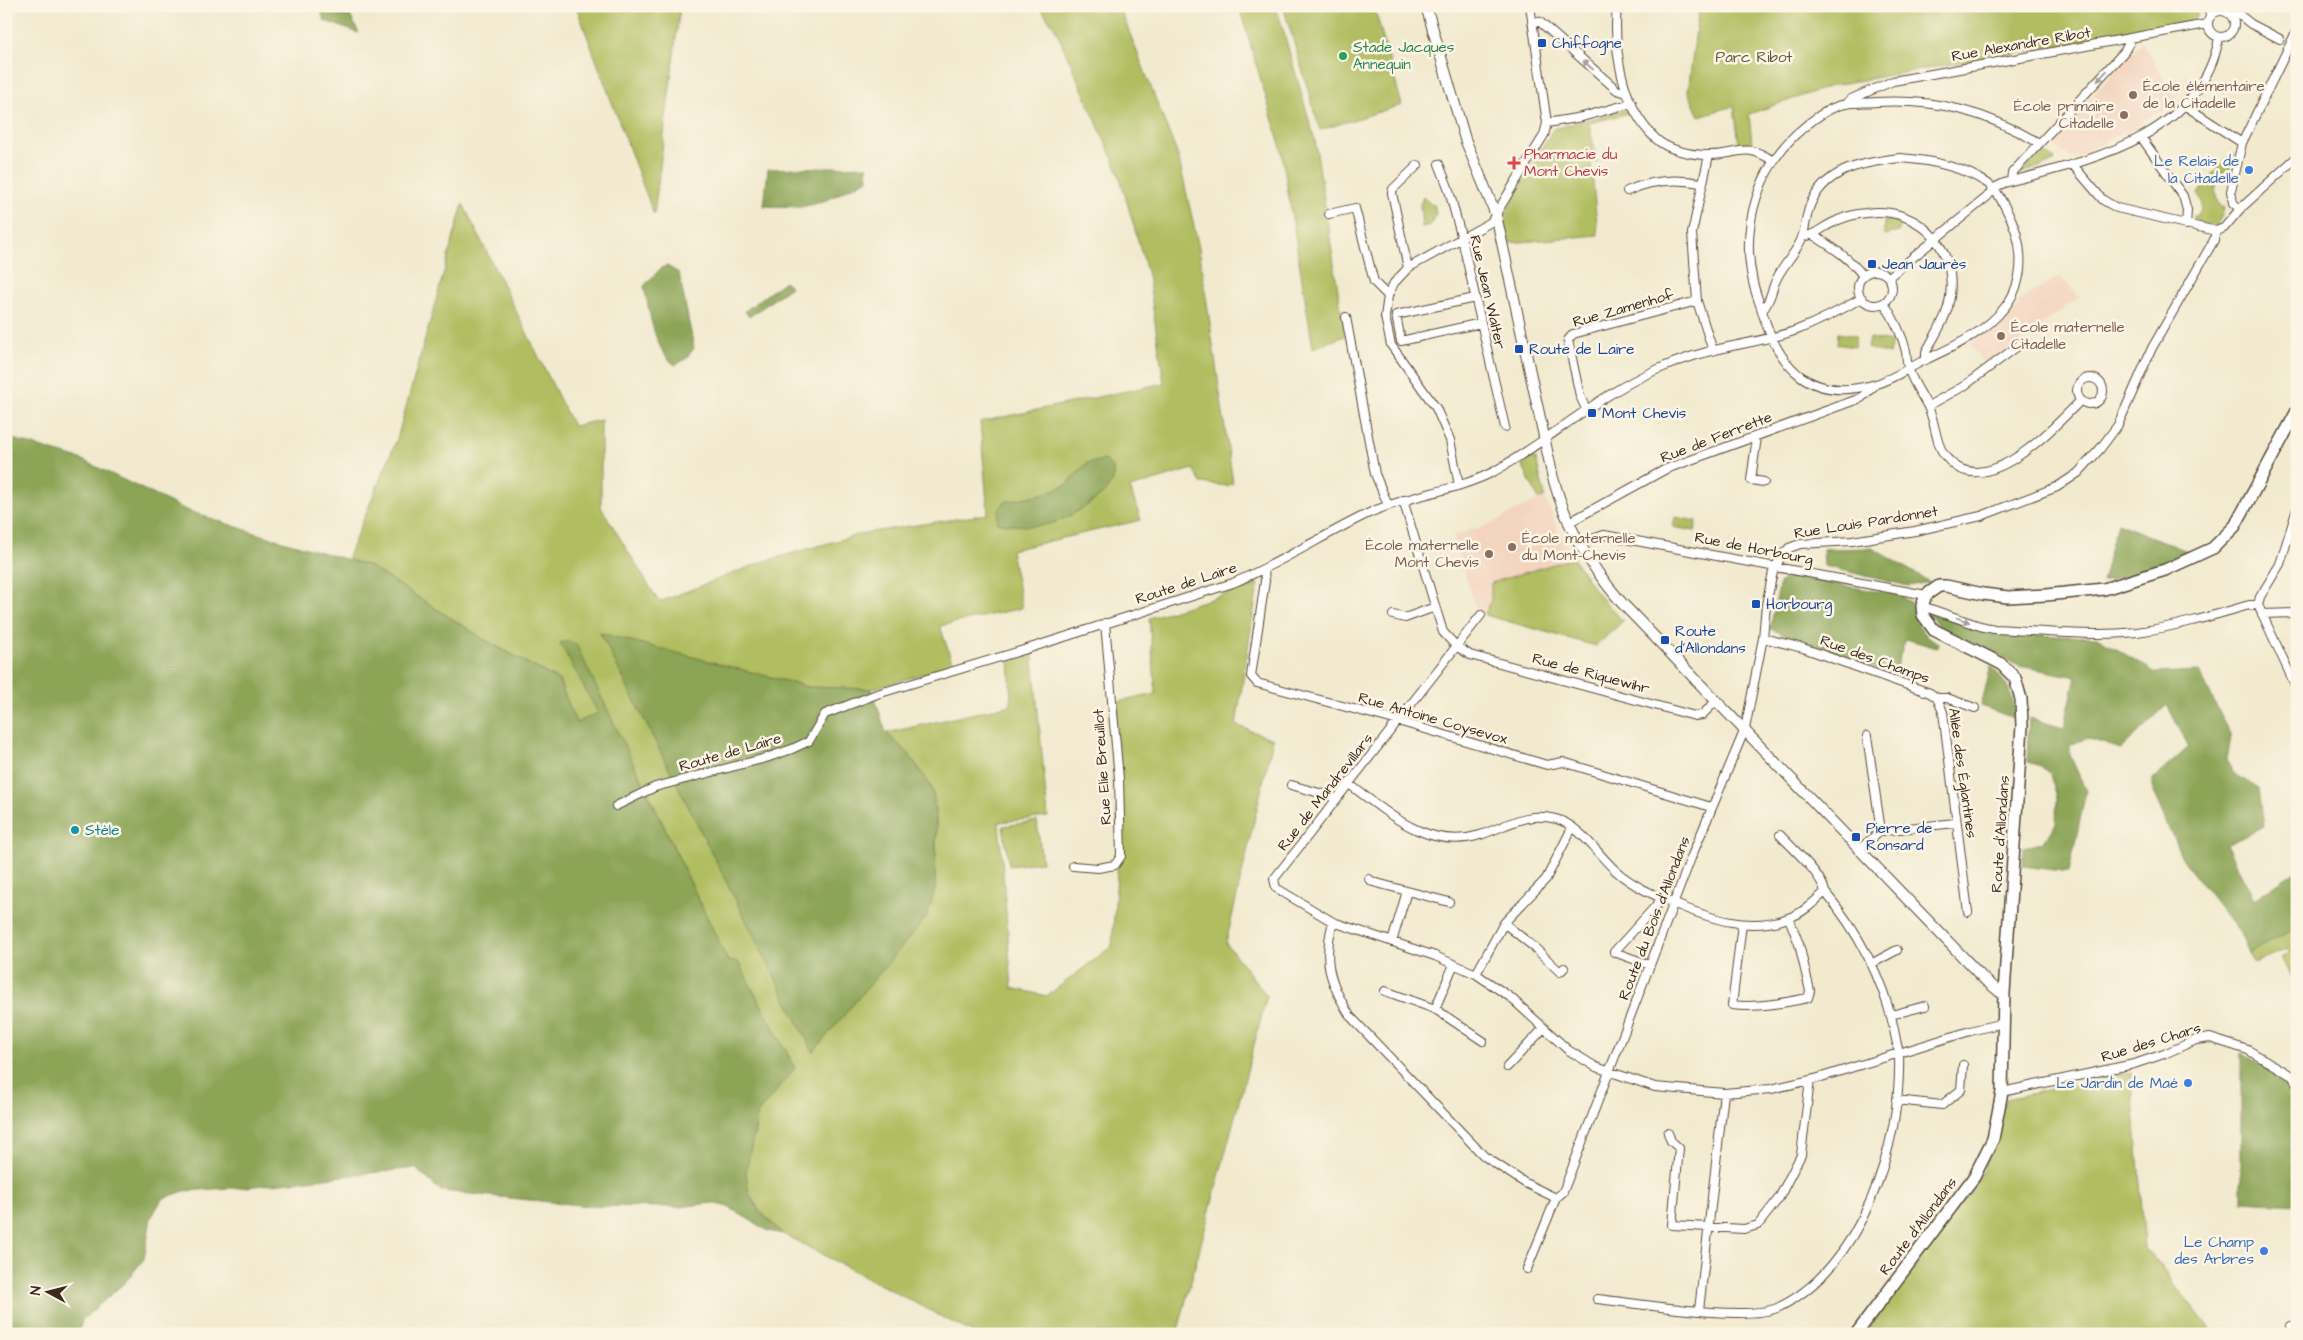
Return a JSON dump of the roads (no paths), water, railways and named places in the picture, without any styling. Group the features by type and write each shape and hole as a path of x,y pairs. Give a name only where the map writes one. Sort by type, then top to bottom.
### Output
{"main road":[{"path":"1924,600 1939,586 2008,597 2104,589 2165,570 2213,548 2235,526 2297,411"},
{"name":"Route d'Allondans","path":"1856,1334 1974,1177 1993,1139 2002,1092 2004,993 2022,726 2021,699 2015,678 2000,663 1934,630 1923,615 1924,600"}],"street":[{"path":"1426,6 1467,147 1496,215 1553,478 1568,523 1578,544 1596,572 1621,602 1985,980 2004,993"},
{"path":"1460,485 1450,440 1436,408 1391,346 1385,322 1388,296 1394,283 1408,268 1491,222 1544,135 1547,123 1530,6"},
{"path":"1616,6 1617,38 1627,93 1645,127 1656,139 1675,150 1709,156 1754,150 1773,161"},
{"path":"2205,6 2212,14"},
{"path":"2243,6 2235,16 2234,26 2230,33 2219,38 2212,35 2207,24 2212,14 2220,8 2227,12 2235,16 2251,24 2280,39"},
{"path":"1532,21 1540,22 1617,90 1627,93"},
{"name":"Rue Alexandre Ribot","path":"1877,384 1837,389 1806,380 1792,370 1770,338 1753,282 1749,228 1755,198 1773,161 1792,137 1812,120 1892,80 2207,24"},
{"path":"2240,209 2234,203 2231,191 2242,143 2297,30"},
{"path":"2011,181 2012,173 2124,52 2132,38"},
{"path":"1888,277 1987,197 1994,188 2011,181 2072,165 2118,149 2158,127 2184,105 2211,69 2219,38"},
{"path":"1845,104 1910,102 1967,110 2010,126 2039,143"},
{"path":"1547,123 1582,117 1632,103"},
{"path":"2184,105 2242,143"},
{"path":"2140,137 2182,196 2188,210 2186,225"},
{"name":"Rue Zamenhof","path":"1709,156 1701,183 1692,233 1697,301 1714,351"},
{"name":"Rue Louis Pardonnet","path":"1776,566 1789,548 1800,544 1852,541 1915,531 1981,516 2057,487 2078,473 2100,449 2118,425 2152,348 2214,240 2216,231 2224,228 2240,209 2297,157"},
{"path":"1762,311 1769,303 1780,273 1798,247 1812,201 1824,185 1843,170 1866,162 1900,158 1926,160 1950,166 1984,181 1994,188 2011,217 2018,236 2021,252 2020,269 2015,290 2006,306 1994,319 1969,338 1877,384"},
{"name":"Rue Jean Walter","path":"1439,164 1448,187 1462,239 1505,427"},
{"path":"1408,268 1392,193 1393,189 1418,165"},
{"path":"2072,165 2103,200 2117,208 2216,231"},
{"path":"1627,191 1640,185 1670,179 1701,183"},
{"path":"1329,214 1356,208 1374,282 1388,296"},
{"path":"1802,236 1813,234 1830,224 1854,215 1868,212 1900,216 1917,223 1936,238 1946,256 1951,288 1948,307 1926,352 1926,360"},
{"path":"1813,234 1855,265 1863,276"},
{"path":"1879,271 1888,277 1891,282 1891,294 1884,303 1869,304 1862,298 1858,289 1863,276 1879,271"},
{"path":"1475,298 1396,315 1397,330 1401,342 1481,323"},
{"name":"Route de Laire","path":"616,806 655,787 766,758 792,749 808,741 825,714 877,694 1233,583 1264,570 1388,505 1460,485 1491,472 1531,450 1586,409 1615,391 1655,371 1714,351 1796,330 1839,311 1862,298"},
{"name":"Rue Zamenhof","path":"1586,409 1580,396 1568,340 1573,334 1697,301"},
{"path":"1884,303 1893,318 1906,351 1908,369 1928,406 1940,446 1946,457 1963,470 1974,472 1991,470 2014,459 2034,446 2081,400"},
{"path":"1346,317 1367,439 1375,474 1388,505"},
{"path":"1928,406 1964,386 2022,343"},
{"name":"Rue de Ferrette","path":"1568,523 1666,469 1860,398 1877,384"},
{"path":"1752,438 1756,444 1751,480 1764,482"},
{"name":"Rue de Riquewihr","path":"1403,500 1443,632 1456,646 1470,655 1696,716 1702,715 1716,701"},
{"path":"2297,509 2280,564 2260,597 2258,605 2297,689"},
{"name":"Rue de Horbourg","path":"1578,544 1604,535 1776,566 1924,600 1980,626 2004,629 2105,634 2138,632 2187,622 2249,605 2258,605"},
{"name":"Route du Bois d'Allondans","path":"1527,1269 1556,1198 1563,1192 1674,903 1745,729 1763,638 1766,605 1776,566"},
{"name":"Rue Antoine Coysevox","path":"1264,570 1265,581 1251,676 1257,683 1398,721 1547,765 1563,762 1712,808"},
{"path":"1393,615 1405,618 1436,606"},
{"path":"2262,614 2297,613"},
{"path":"1398,721 1481,615"},
{"name":"Rue Elie Breuillot","path":"1073,866 1098,868 1115,865 1121,856 1119,779 1105,624"},
{"name":"Rue des Champs","path":"1763,638 1812,651 1930,693 1937,698 1947,698 1975,708"},
{"name":"Allée des Églantines","path":"1937,698 1943,712 1955,823 1968,912"},
{"name":"Rue de Mandrevillars","path":"1333,922 1276,888 1274,879 1398,721"},
{"path":"1867,736 1881,831"},
{"path":"1291,784 1330,796 1336,800"},
{"path":"1349,784 1384,812 1419,832 1451,839 1479,835 1518,820 1537,816 1558,820 1572,828 1617,872 1662,899 1701,916 1742,924 1765,924 1789,918 1804,910 1825,892"},
{"path":"1858,850 1881,831 1955,823"},
{"path":"1476,974 1504,923 1546,878 1572,828"},
{"path":"1597,1299 1744,1314 1762,1313 1777,1308 1798,1296 1817,1280 1851,1238 1870,1204 1880,1179 1888,1149 1896,1100 1899,1054 1891,1015 1881,983 1863,947 1841,911 1825,892 1824,886 1813,871 1780,835"},
{"path":"1369,879 1449,902"},
{"path":"1392,942 1407,891"},
{"path":"1650,965 1614,952 1662,899"},
{"path":"1742,924 1732,1005 1770,1004 1808,998 1810,991 1799,944 1789,918"},
{"path":"1556,1198 1526,1183 1484,1156 1350,1016 1335,991 1329,970 1328,939 1333,922 1435,956 1476,974 1510,997 1568,1050 1596,1068 1655,1087 1724,1093 1771,1089 1810,1080 2003,1023"},
{"path":"1504,923 1536,948 1560,972 1564,968"},
{"path":"1871,964 1897,950"},
{"path":"1435,1009 1454,964"},
{"path":"1385,991 1435,1009 1483,1041"},
{"path":"1891,1015 1925,1006"},
{"path":"1507,1067 1543,1029"},
{"name":"Rue des Chars","path":"2002,1092 2134,1064 2164,1054 2196,1040 2210,1038 2248,1050 2292,1076 2297,1083"},
{"path":"1896,1100 1942,1105 1961,1090 1963,1065"},
{"path":"1668,1134 1672,1142 1680,1148 1672,1225 1744,1230 1758,1225 1779,1198 1801,1156 1810,1080"},
{"path":"1699,1310 1724,1093"},
{"path":"2290,1326 2296,1334"}],"place":[{"name":"Chiffogne","path":"1542,43"},
{"name":"Stade Jacques Annequin","path":"1343,56"},
{"name":"École élémentaire de la Citadelle","path":"2133,95"},
{"name":"École primaire Citadelle","path":"2124,115"},
{"name":"Pharmacie du Mont Chevis","path":"1514,163"},
{"name":"Le Relais de la Citadelle","path":"2249,170"},
{"name":"Jean Jaurès","path":"1872,264"},
{"name":"École maternelle Citadelle","path":"2001,336"},
{"name":"Route de Laire","path":"1519,349"},
{"name":"Mont Chevis","path":"1592,413"},
{"name":"École maternelle du Mont-Chevis","path":"1512,547"},
{"name":"École maternelle Mont Chevis","path":"1489,554"},
{"name":"Horbourg","path":"1756,604"},
{"name":"Route d'Allondans","path":"1665,640"},
{"name":"Stèle","path":"75,830"},
{"name":"Pierre de Ronsard","path":"1856,837"},
{"name":"Le Jardin de Maé","path":"2188,1083"},
{"name":"Le Champ des Arbres","path":"2264,1251"}],"park label":[{"name":"Parc Ribot","path":"1754,57"}]}
